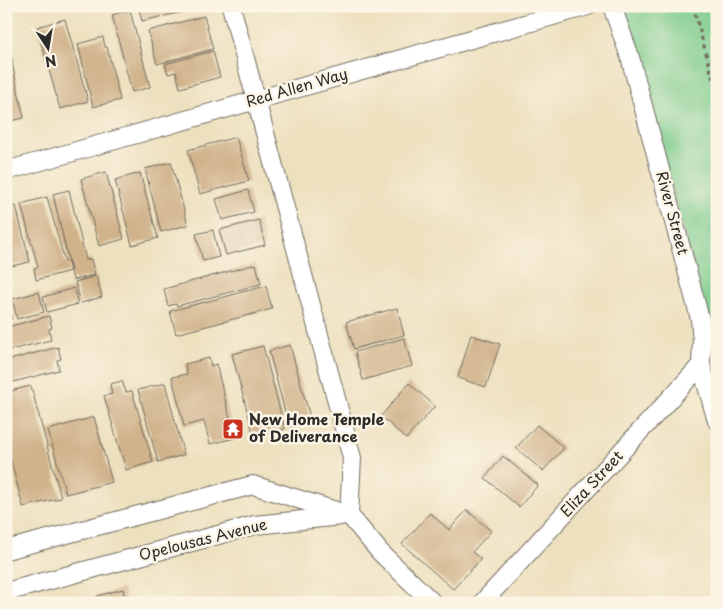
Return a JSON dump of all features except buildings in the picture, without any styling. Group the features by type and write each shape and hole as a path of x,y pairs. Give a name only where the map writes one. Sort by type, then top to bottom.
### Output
{"street":[{"path":"231,6 352,458 349,515"},
{"name":"Red Allen Way","path":"6,171 588,6"},
{"name":"River Street","path":"612,6 630,57 700,319 702,341 701,366 717,422"},
{"name":"Eliza Street","path":"482,603 701,366"},
{"path":"6,550 253,486 349,515 380,552 433,603"},
{"name":"Opelousas Avenue","path":"6,592 255,525 349,515"}],"path":[{"path":"693,6 717,94"}],"green space":[{"path":"622,6 717,6 717,354"}],"place":[{"name":"New Home Temple of Deliverance","path":"233,429"}]}
